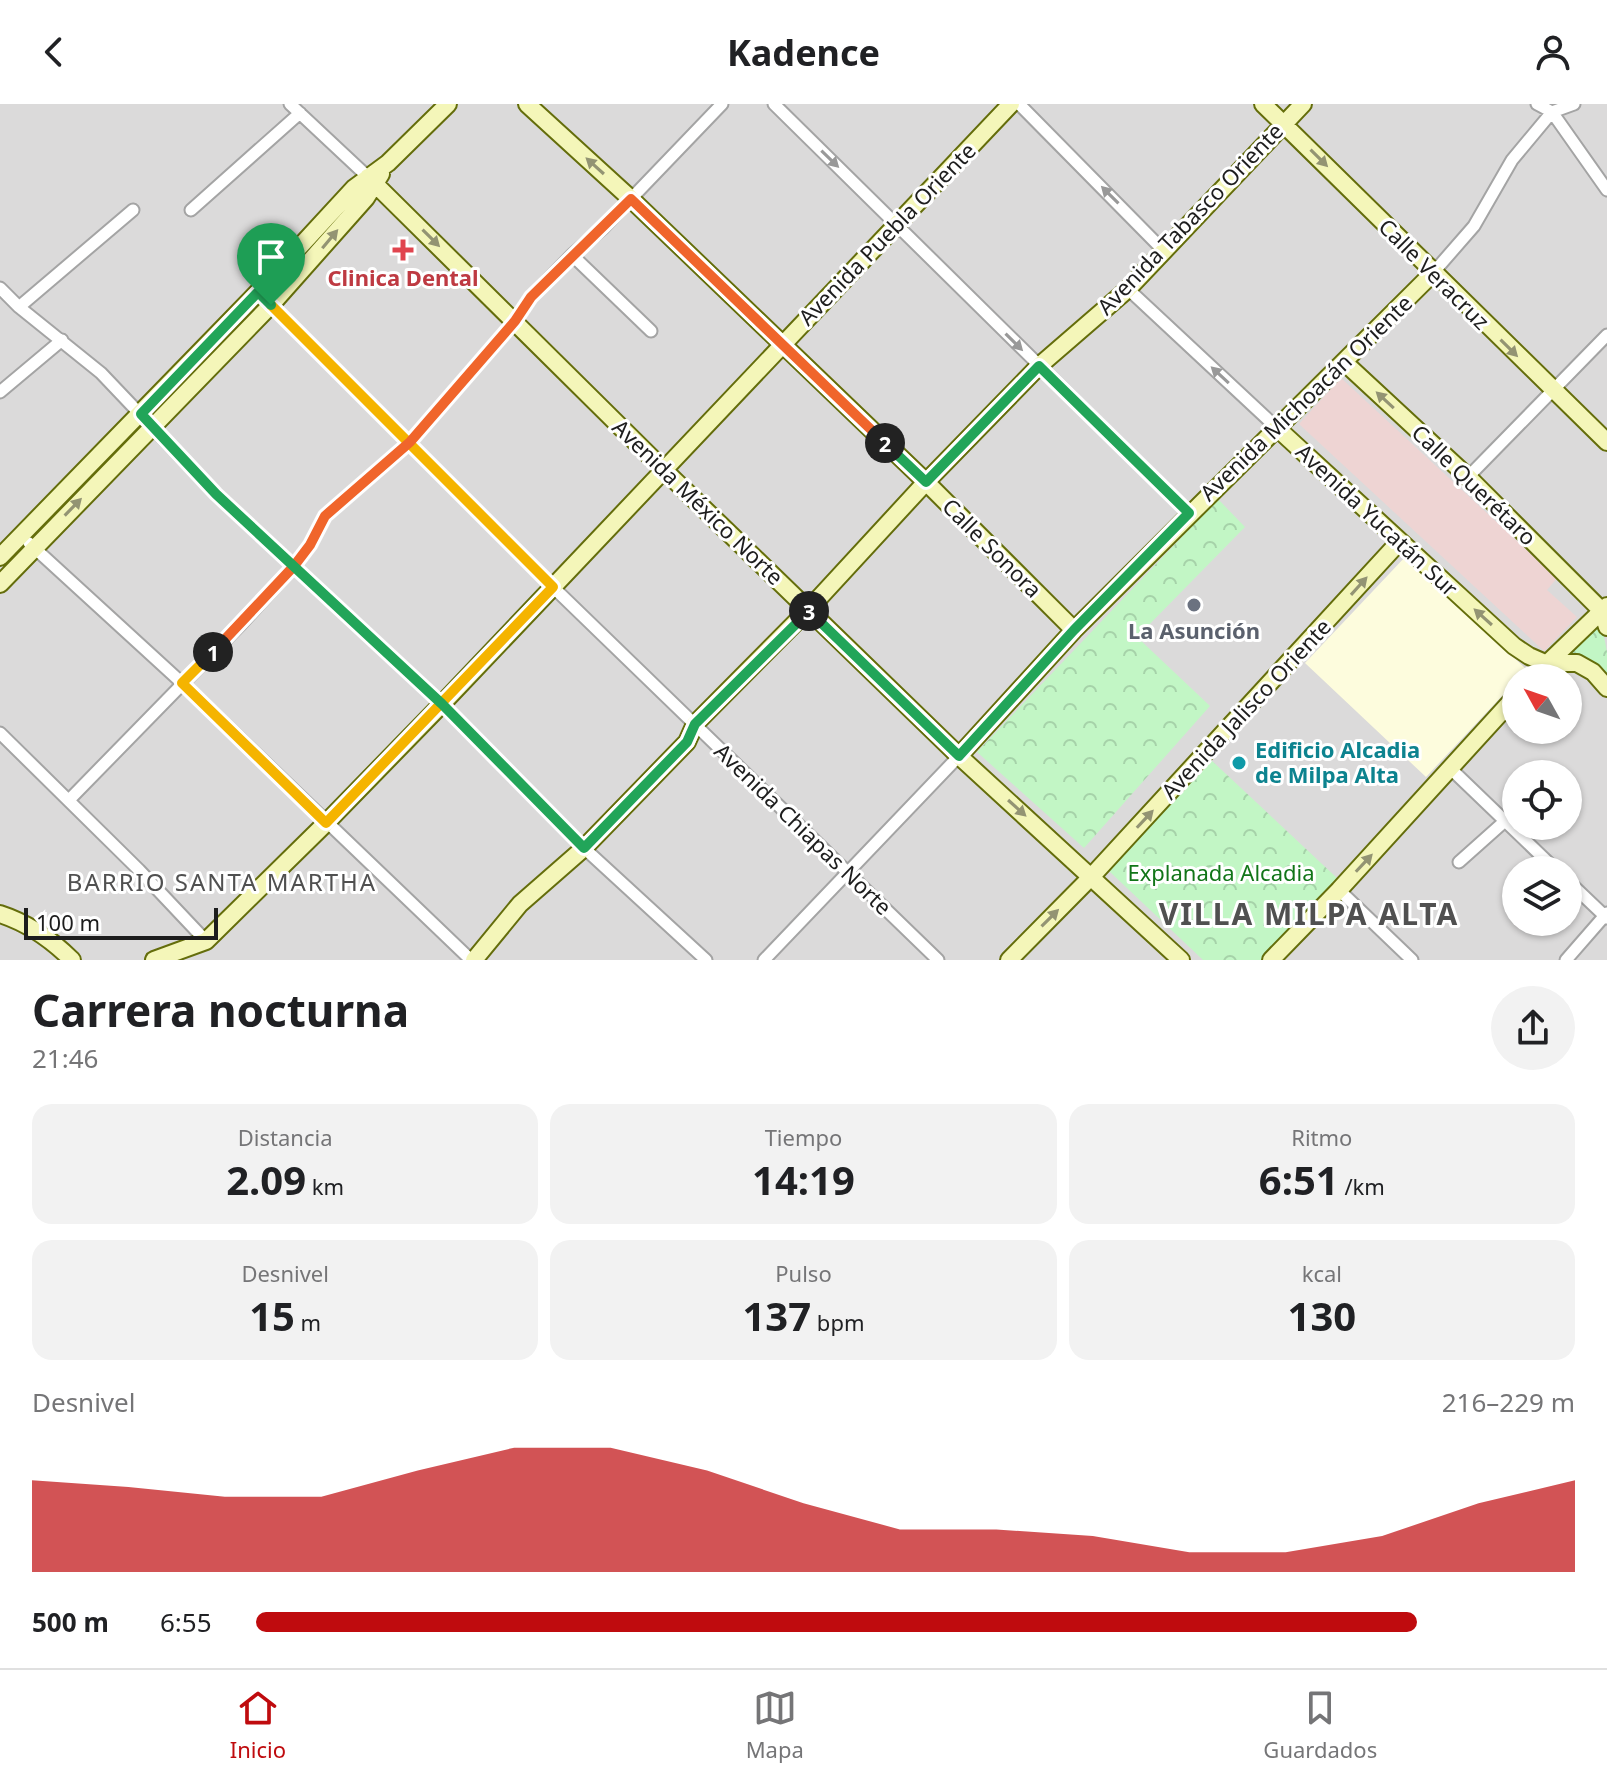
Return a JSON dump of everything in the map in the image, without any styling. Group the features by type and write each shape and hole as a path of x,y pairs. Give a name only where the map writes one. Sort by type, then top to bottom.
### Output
{"street":[{"name":"Avenida México Norte","path":"290,104 372,180 664,470 959,756 1181,960"},
{"path":"0,557 20,535 271,305 324,247 372,180 448,104"},
{"name":"Calle Sonora","path":"527,104 631,199 926,482 1074,630"},
{"path":"69,800 294,566 310,545 325,516 410,442 515,321 531,297 603,228 722,104"},
{"path":"774,104 1189,513"},
{"name":"Avenida Puebla Oriente","path":"206,941 442,704 1011,104"},
{"path":"1019,104 1164,251"},
{"name":"Calle Veracruz","path":"1263,104 1607,442"},
{"name":"Avenida Tabasco Oriente","path":"472,960 520,904 584,848 687,742 695,724 808,610 926,482 1039,366 1128,289 1303,104"},
{"path":"1537,104 1552,112 1607,190"},
{"path":"1552,112 1574,104"},
{"name":"Avenida Michoacán Oriente","path":"959,756 1074,630 1433,273 1474,226 1512,160 1552,112"},
{"path":"191,210 300,113"},
{"path":"0,584 258,292 354,188 372,180"},
{"path":"19,307 133,210"},
{"path":"572,255 651,331"},
{"path":"0,288 101,373 216,494 442,704 584,848 706,960"},
{"name":"Avenida Yucatán Sur","path":"1128,289 1514,646 1545,663 1577,663 1593,672 1607,688"},
{"name":"Avenida Chiapas Norte","path":"258,292 553,587 938,960"},
{"path":"1468,477 1607,335"},
{"path":"0,392 62,340"},
{"name":"Calle Querétaro","path":"1344,362 1468,477 1605,614"},
{"path":"20,535 182,683 472,960"},
{"name":"Avenida Jalisco Oriente","path":"1009,960 1092,876 1400,541"},
{"path":"1545,663 1605,614"},
{"path":"1271,960 1502,712"},
{"path":"0,733 206,941 154,960"},
{"path":"764,960 959,756"},
{"path":"1451,769 1502,811"},
{"path":"1459,862 1502,825"},
{"path":"1529,840 1544,856"},
{"path":"1339,890 1412,960"},
{"path":"1566,960 1606,916 1582,894"},
{"path":"0,914 19,920 72,960"}],"shaded area":[{"path":"0,104 1607,104 1607,960 0,960"},
{"path":"1341,378 1557,578 1547,590 1577,617 1544,651 1299,424"},
{"path":"1406,556 1521,664 1502,664 1502,696 1426,777 1305,663"}],"green space":[{"path":"141,420 147,426 34,542 25,535"},
{"path":"1218,499 1245,527 1137,637 1210,706 1084,848 977,752"},
{"path":"1601,621 1607,652 1607,677 1588,661 1565,657"},
{"name":"Explanada Alcadia","path":"1210,759 1337,878 1263,960 1203,960 1109,871"}],"place":[{"name":"Clinica Dental","path":"403,250"},
{"name":"La Asunción","path":"1194,605"},
{"name":"Edificio Alcadia de Milpa Alta","path":"1239,763"}],"district":[{"name":"BARRIO SANTA MARTHA","path":"222,883"},
{"name":"VILLA MILPA ALTA","path":"1309,915"}],"route":[{"path":"271,305 258,292 141,414 216,494 294,566 442,704 584,848 687,742 695,724 808,610 959,756 1074,630 1189,513 1039,366 926,482 631,199 531,297 515,321 410,442 325,516 310,545 294,566 182,683 326,823 442,704 553,587 410,442 271,305"}]}
